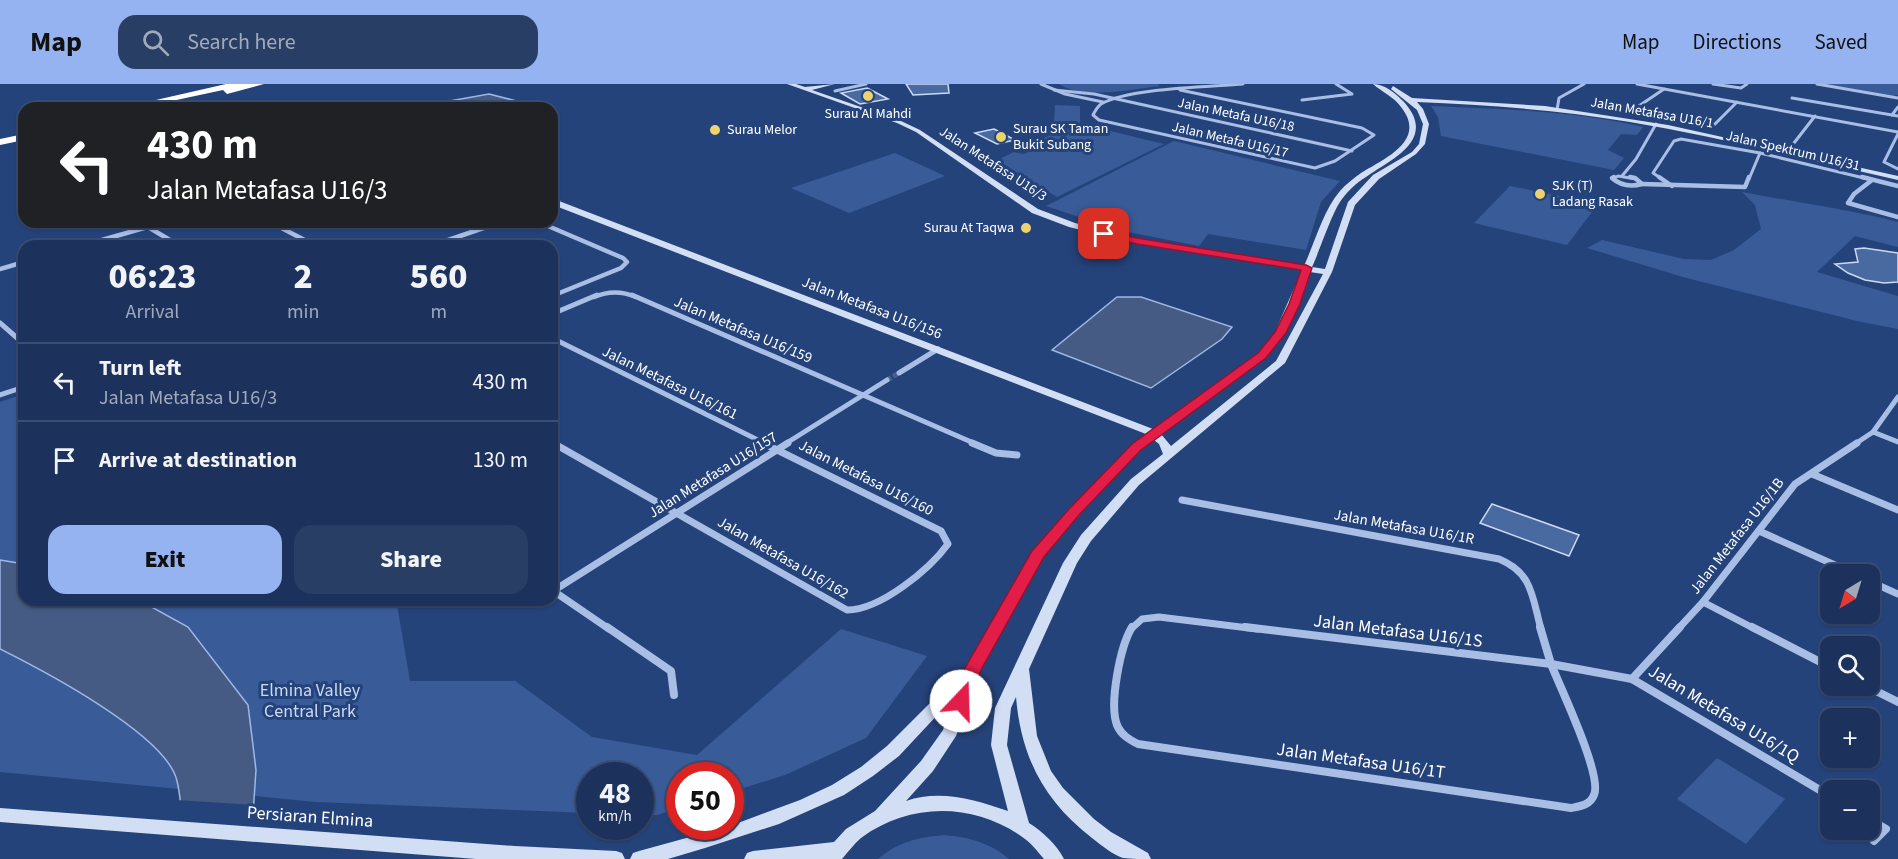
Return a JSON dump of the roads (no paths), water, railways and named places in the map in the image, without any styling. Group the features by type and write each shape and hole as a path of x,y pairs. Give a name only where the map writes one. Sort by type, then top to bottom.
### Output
{"highway":[{"path":"154,102 239,84"},
{"path":"178,102 261,84"},
{"path":"0,136 18,132"},
{"path":"0,142 18,138"}],"main road":[{"path":"791,84 834,87"},
{"name":"Jalan Metafasa U16/3","path":"791,84 918,131 1035,211 1072,225 1137,241 1328,272"},
{"path":"881,816 927,766 950,732 973,668 1037,554 1104,480 1153,433 1262,355 1280,333 1336,201 1351,184 1399,153 1409,142 1413,122 1407,109 1376,84"},
{"path":"1021,825 999,745 1003,708 1070,563 1086,538 1136,482 1168,453 1280,363 1328,272 1351,204 1376,177 1414,153 1422,144 1426,124 1420,109 1412,100 1386,84"},
{"path":"805,89 823,86"},
{"path":"823,86 820,91 824,96"},
{"name":"Jalan Metafasa U16/1","path":"1398,100 1557,110 1629,120 1654,129 1682,129 1898,178"},
{"name":"Jalan Metafasa U16/156","path":"558,205 1153,433 1171,437 1189,436"},
{"path":"1153,433 1164,442 1168,453"},
{"path":"1021,667 1029,735 1041,771 1071,808 1096,832 1142,859"},
{"path":"639,859 792,812 848,783 892,752 973,668"},
{"path":"753,859 834,854 856,831 881,816 908,806 949,802 988,809 1021,825 1048,848 1055,859"},
{"name":"Persiaran Elmina","path":"0,815 515,854 616,859"}],"street":[{"path":"834,87 864,84"},
{"path":"1041,84 1054,90 1102,102 1215,85 1243,84"},
{"path":"1302,100 1352,94 1336,84"},
{"path":"1557,110 1559,98 1584,84"},
{"path":"1637,84 1898,133 1884,162 1898,169"},
{"path":"1713,84 1741,88 1748,84"},
{"path":"1817,84 1898,98"},
{"path":"1630,112 1664,89"},
{"name":"Jalan Metafa U16/18","path":"1054,90 1094,94 1352,151"},
{"name":"Jalan Metafa U16/17","path":"1102,102 1093,115 1099,120 1302,167 1325,167 1374,135 1180,90"},
{"path":"1085,98 1094,94"},
{"path":"1792,98 1898,116"},
{"path":"1712,127 1737,102"},
{"path":"1892,115 1898,107"},
{"path":"1787,152 1815,116"},
{"path":"1622,176 1654,129"},
{"name":"Jalan Spektrum U16/31","path":"1672,186 1653,173 1676,140 1696,141 1760,153 1898,186"},
{"path":"1642,184 1635,178 1622,176 1612,178 1626,185 1745,187 1760,153"},
{"path":"1872,180 1854,194 1848,203 1898,217"},
{"path":"102,240 144,228"},
{"path":"150,228 170,240"},
{"path":"282,228 304,240"},
{"path":"448,240 483,228"},
{"path":"553,228 624,258 627,262 621,268 559,293"},
{"path":"0,268 18,264"},
{"name":"Jalan Metafasa U16/159","path":"558,311 598,294 612,291 630,294 996,453 1017,455"},
{"path":"0,323 18,339"},
{"name":"Jalan Metafasa U16/161","path":"558,341 778,450"},
{"path":"899,373 938,349"},
{"name":"Jalan Metafasa U16/157","path":"558,587 887,380"},
{"path":"0,395 18,389"},
{"name":"Jalan Metafasa U16/1B","path":"1632,679 1703,602 1795,484 1873,432 1898,397"},
{"path":"1873,432 1898,442"},
{"path":"558,445 678,513"},
{"name":"Jalan Metafasa U16/160","path":"778,450 941,531"},
{"path":"1812,474 1898,510"},
{"name":"Jalan Metafasa U16/1R","path":"1182,500 1480,555 1509,564 1519,569 1526,577 1551,664"},
{"name":"Jalan Metafasa U16/162","path":"678,513 847,610 857,612 881,602 943,551 948,544 941,531"},
{"path":"1759,531 1833,564"},
{"path":"1880,586 1898,594"},
{"path":"558,593 671,671 674,695"},
{"path":"1703,602 1820,662"},
{"name":"Jalan Metafasa U16/1T","path":"1159,617 1139,620 1128,631 1117,677 1116,721 1120,731 1138,744 1571,808 1586,805 1594,796 1597,783 1582,739 1551,664"},
{"name":"Jalan Metafasa U16/1S","path":"1159,617 1551,664 1632,679"},
{"name":"Jalan Metafasa U16/1Q","path":"1632,679 1820,790"},
{"path":"1880,693 1898,702"},
{"path":"1880,825 1886,829 1880,835"}],"tunnel":[{"path":"887,380 899,373"}],"place":[{"name":"Surau Al Mahdi","path":"868,96"},
{"name":"Surau Melor","path":"715,130"},
{"name":"Surau SK Taman Bukit Subang","path":"1001,137"},
{"name":"SJK (T) Ladang Rasak","path":"1540,194"},
{"name":"Surau At Taqwa","path":"1026,228"}],"park label":[{"name":"Elmina Valley Central Park","path":"310,700"}]}
